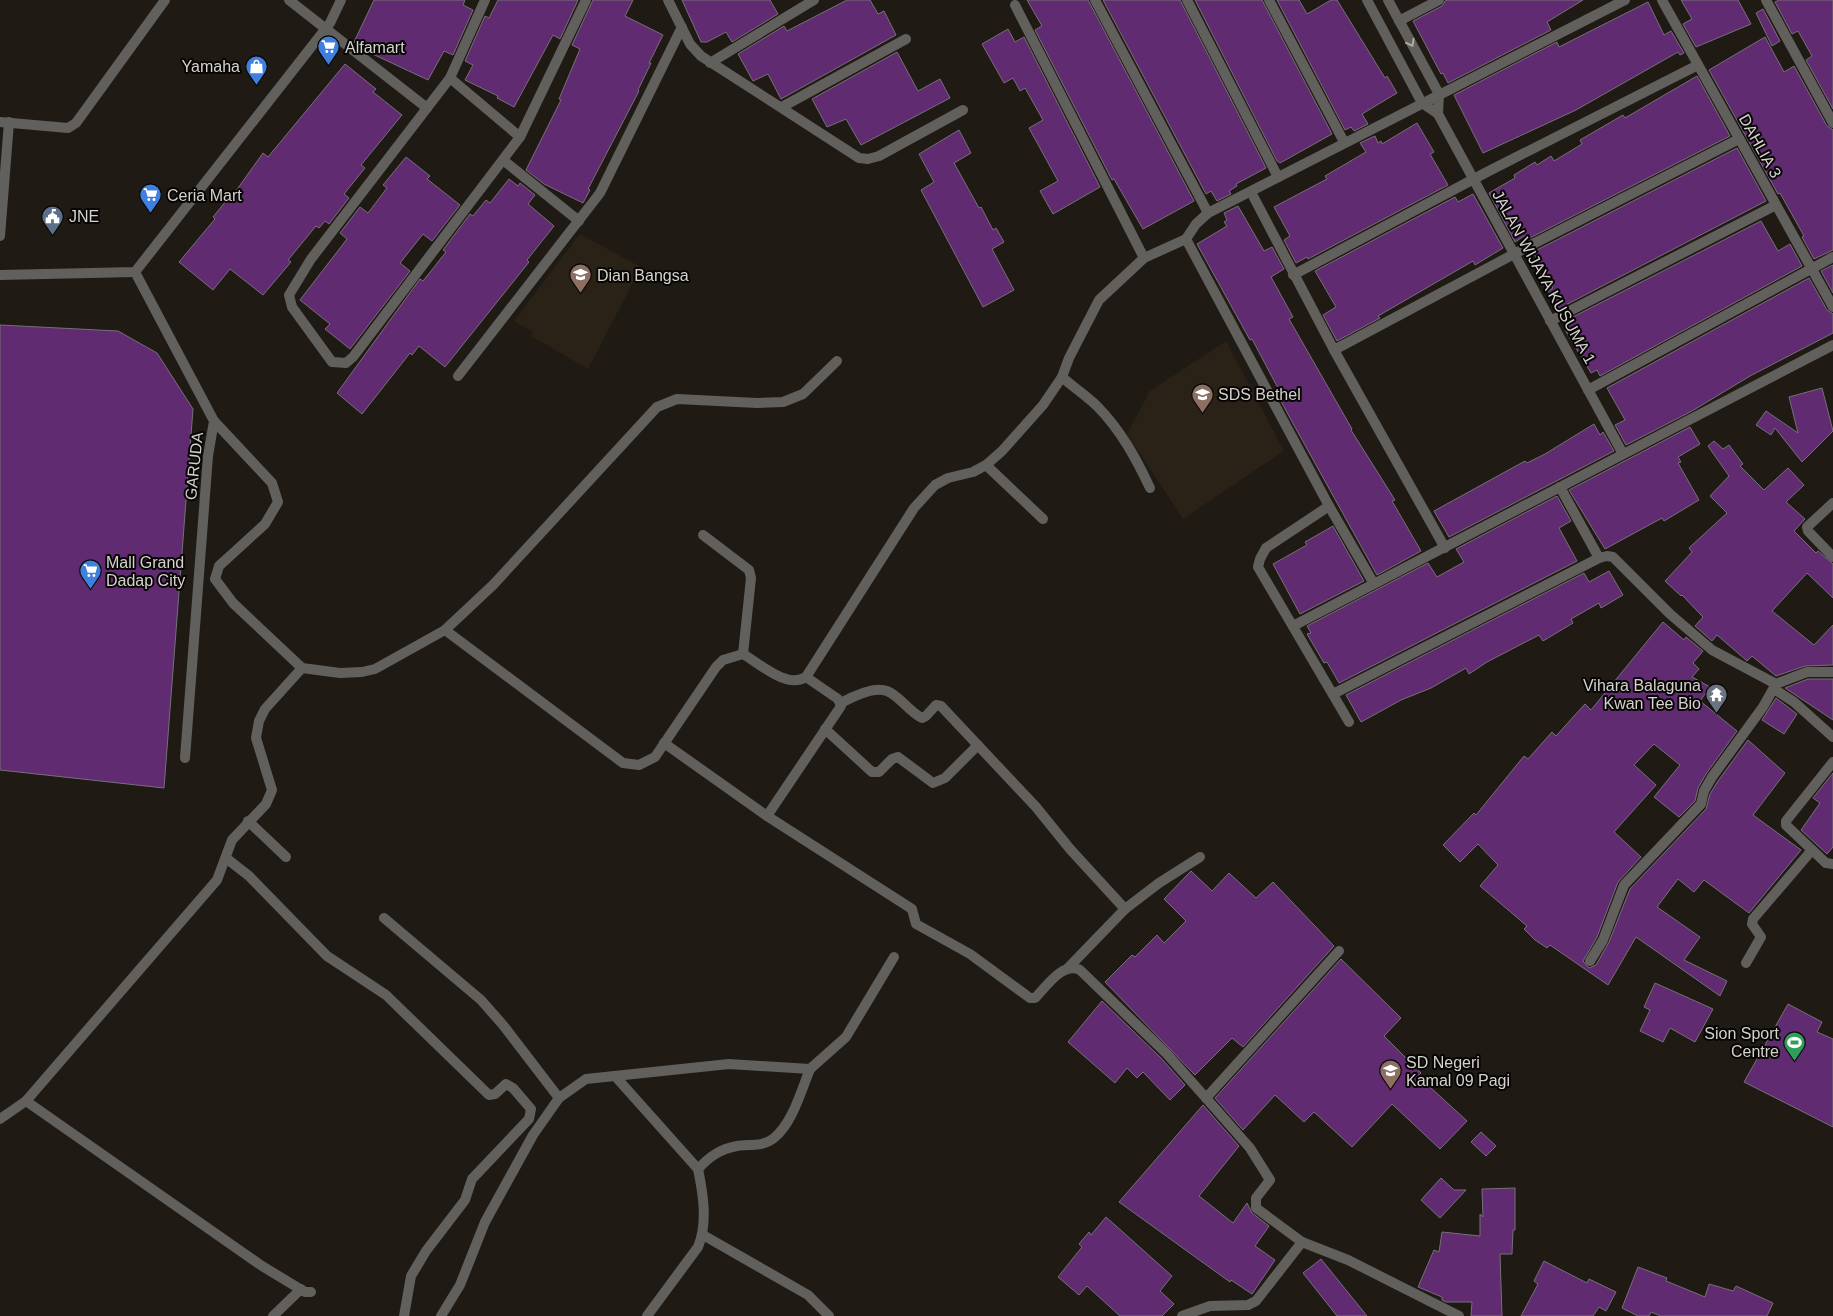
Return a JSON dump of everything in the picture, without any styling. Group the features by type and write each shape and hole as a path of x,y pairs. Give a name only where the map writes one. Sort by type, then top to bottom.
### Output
{"street":[{"path":"289,0 427,108"},
{"path":"0,275 135,272 326,28 341,0"},
{"path":"485,0 450,78 311,259 289,295 292,307 332,362 346,363 352,356 504,160 520,136 586,0"},
{"path":"668,0 695,50 710,62 859,158 868,159 879,156 963,110"},
{"path":"710,62 814,0"},
{"path":"1095,0 1208,213"},
{"path":"1187,0 1278,177"},
{"path":"1269,0 1344,142"},
{"name":"JALAN WIJAYA KUSUMA 1","path":"1367,0 1422,102 1438,114 1623,454"},
{"path":"1388,0 1439,94 1438,114"},
{"path":"1399,21 1439,0"},
{"path":"445,630 623,763 639,765 655,757 723,660 743,654 786,680 800,682 806,677 914,508 935,484 948,478 972,472 986,465 1028,424 1062,377 1069,358 1099,300 1144,258 1186,239 1196,224 1208,213 1422,102 1625,0"},
{"name":"DAHLIA 3","path":"1662,0 1833,307"},
{"path":"1766,0 1833,124"},
{"path":"0,236 5,122 68,128 76,123 163,1"},
{"path":"1015,5 1144,258"},
{"path":"458,376 606,183 682,27"},
{"path":"782,107 906,40"},
{"path":"1293,275 1473,180 1698,66"},
{"path":"450,78 520,136"},
{"path":"1334,350 1514,254 1739,139"},
{"path":"504,160 578,221"},
{"path":"1251,192 1293,275 1445,548"},
{"path":"1550,321 1776,205"},
{"path":"1186,239 1329,506 1374,584"},
{"path":"1588,390 1833,257"},
{"name":"GARUDA","path":"135,272 214,421 208,456 186,758"},
{"path":"1292,626 1833,345"},
{"path":"214,421 272,483 278,502 265,524 219,566 214,579 233,603 302,668 340,673 362,672 375,669 445,630 518,559 657,407 677,399 757,403 783,402 803,394 837,361"},
{"path":"1062,377 1096,406 1116,427 1132,451 1150,488"},
{"path":"986,465 1043,519"},
{"path":"1560,487 1599,558"},
{"path":"1833,503 1807,527 1808,531 1833,557"},
{"path":"1329,506 1266,548 1258,567 1349,722"},
{"path":"703,534 749,570 751,578 743,654"},
{"path":"1333,694 1599,558 1607,556 1613,557 1670,614 1712,650 1775,687 1833,737"},
{"path":"0,1119 26,1101 217,880 232,840 266,804 272,790 256,738 259,721 265,709 302,668"},
{"path":"1590,961 1603,940 1624,885 1701,804 1704,791 1712,777 1764,707 1775,687 1807,672 1833,672"},
{"path":"806,677 840,703"},
{"path":"840,703 854,696 879,690 887,691 922,718 938,705 1036,806 1070,848 1125,909"},
{"path":"767,816 841,706 840,703"},
{"path":"825,729 872,772 879,772 892,759 898,757 933,783 945,778 978,745"},
{"path":"664,743 767,816 912,909 916,924 970,954 1030,998 1035,998 1060,973 1068,968 1125,909 1159,883 1200,857"},
{"path":"1833,762 1786,821 1788,829 1826,863 1833,864"},
{"path":"248,821 286,857"},
{"path":"1746,963 1761,936 1752,924 1752,919 1812,850"},
{"path":"226,858 249,876 327,956 386,996 489,1095 495,1094 506,1084 513,1088 531,1109 528,1119 472,1179 465,1200 426,1252 412,1276 404,1316"},
{"path":"384,918 481,1000 503,1025 559,1098"},
{"path":"1206,1098 1339,950"},
{"path":"698,1169 719,1151 738,1146 758,1145 773,1139 785,1126 810,1070 846,1037 894,958"},
{"path":"1068,968 1080,970 1160,1047 1250,1148 1269,1176 1268,1182 1256,1198 1256,1208 1302,1242 1348,1260 1459,1316"},
{"path":"441,1316 460,1285 485,1222 533,1134 559,1098 586,1079 729,1064 810,1070"},
{"path":"615,1076 698,1169 701,1187 703,1235 698,1247 647,1316"},
{"path":"26,1101 262,1266 306,1290 273,1316"},
{"path":"703,1235 808,1295 829,1316"},
{"path":"1182,1316 1210,1306 1248,1305 1256,1301 1302,1242"}],"shaded area":[{"name":"Dian Bangsa","path":"580,234 641,267 588,369 531,336 533,332 514,321"},
{"name":"SDS Bethel","path":"1226,341 1284,451 1183,519 1127,434 1150,391"}],"building":[{"path":"374,0 465,0 463,5 473,10 453,55 444,51 428,80 364,50 354,42"},
{"path":"498,0 578,0 560,39 553,35 514,107 497,98 498,96 465,80 473,65 465,61 485,16 489,18"},
{"path":"593,0 633,0 625,16 663,35 649,63 651,63 639,91 588,189 590,190 583,203 544,184 526,170 561,100 559,99 580,49 572,45"},
{"path":"682,0 770,0 778,14 732,42 726,32 707,42 701,42"},
{"path":"847,0 870,0 878,14 884,11 896,35 781,99 768,74 753,81 738,54 784,26 787,31"},
{"path":"1027,0 1088,0 1194,201 1143,229 1114,179 1112,180 1035,30 1042,26"},
{"path":"1103,0 1180,0 1266,168 1236,184 1237,186 1229,191 1231,194 1217,201 1211,191 1206,194"},
{"path":"1195,0 1262,0 1332,134 1280,163 1277,161"},
{"path":"1277,0 1299,0 1307,14 1331,0 1337,0 1385,78 1387,76 1397,93 1362,114 1368,124 1354,131 1351,127 1345,130"},
{"path":"1446,0 1583,0 1547,22 1551,30 1448,83 1443,73 1441,74 1413,21 1442,6"},
{"path":"1681,0 1738,0 1751,24 1696,47 1683,24 1692,19"},
{"path":"1779,0 1833,0 1833,109 1806,60 1812,56 1798,31 1792,34 1775,2"},
{"path":"1648,2 1664,35 1671,31 1684,53 1680,55 1678,52 1576,110 1483,153 1454,95 1557,42 1559,47"},
{"path":"1763,9 1780,41 1772,46 1756,13"},
{"path":"1008,29 1015,42 1024,37 1100,187 1053,214 1040,191 1058,181 1029,128 1043,120 1025,88 1020,91 1013,78 1004,83 982,44"},
{"path":"1765,37 1784,72 1794,66 1827,126 1833,130 1833,250 1814,259 1802,237 1804,236 1780,193 1778,194 1709,70"},
{"path":"897,52 918,91 940,79 950,98 861,145 846,119 827,127 812,99"},
{"path":"345,64 376,89 373,92 402,115 361,165 365,168 344,194 349,198 329,224 325,221 319,228 316,226 288,260 291,262 263,295 230,269 213,290 179,262 215,219 213,217 226,201 228,202 263,153 268,157"},
{"path":"1697,76 1730,136 1526,240 1524,236 1515,242 1489,193 1515,178 1514,175 1535,162 1537,165 1551,156 1554,161 1582,144 1580,140 1623,115 1625,118"},
{"path":"1417,123 1434,152 1430,154 1448,185 1308,259 1307,257 1296,263 1284,240 1290,236 1274,207 1327,179 1325,176 1366,152 1360,143 1375,136 1378,143 1381,141 1382,144"},
{"path":"959,130 971,153 954,163 979,208 981,207 993,230 996,228 1004,242 992,249 1014,290 983,307 921,190 934,182 919,154"},
{"path":"1737,148 1766,201 1558,309 1548,291 1553,288 1533,252"},
{"path":"406,157 430,176 427,179 460,205 432,241 423,234 400,263 410,271 350,349 325,329 330,324 300,300 347,239 340,233 360,207 368,213 387,188 383,185"},
{"path":"509,179 518,186 520,183 535,195 528,204 554,226 527,260 529,262 445,367 419,346 412,355 410,353 362,414 337,393 420,279 423,281 446,252 443,250 470,214 473,216 486,200 490,203"},
{"path":"1473,194 1503,248 1475,265 1473,261 1378,316 1380,318 1337,341 1323,315 1336,307 1315,271 1455,197 1458,202"},
{"path":"1238,206 1264,251 1272,247 1284,269 1271,277 1293,317 1289,319 1351,430 1395,500 1392,501 1421,551 1377,575 1276,392 1279,390 1252,339 1250,340 1197,244 1227,226 1224,222 1227,220 1224,213"},
{"path":"1761,221 1778,251 1790,244 1802,266 1600,376 1597,370 1591,373 1565,330 1569,328 1565,321"},
{"path":"1833,265 1833,293 1821,271"},
{"path":"1809,278 1827,310 1833,314 1833,333 1750,376 1692,411 1626,445 1615,425 1625,420 1607,388"},
{"name":"Mall Grand Dadap City","path":"0,325 118,331 157,353 193,409 164,788 0,770"},
{"path":"1822,388 1833,431 1802,462 1775,428 1771,435 1756,425 1766,411 1798,433 1789,397"},
{"path":"1594,424 1600,435 1603,432 1614,451 1449,537 1434,511 1525,461 1527,463 1545,454"},
{"path":"1690,427 1700,444 1678,457 1681,462 1678,463 1699,500 1664,521 1662,518 1605,549 1569,490"},
{"path":"1714,441 1723,449 1729,445 1743,464 1740,466 1764,490 1788,468 1804,485 1786,502 1805,519 1794,531 1816,553 1818,551 1833,564 1833,598 1807,573 1772,611 1814,645 1833,625 1833,665 1805,666 1776,676 1752,656 1747,661 1717,635 1712,641 1695,626 1703,617 1682,595 1665,581 1692,552 1689,548 1727,513 1710,496 1729,476 1708,446"},
{"path":"1557,496 1571,521 1559,528 1577,561 1339,683 1327,662 1324,663 1307,634 1311,633 1307,626 1428,563 1437,577 1464,562 1456,549"},
{"path":"1333,526 1364,581 1300,614 1273,564 1307,545 1305,542"},
{"path":"1609,571 1623,595 1601,608 1599,603 1571,619 1573,623 1543,641 1539,635 1487,662 1469,674 1466,668 1431,688 1401,700 1361,722 1346,695 1584,573 1589,582"},
{"path":"1663,622 1684,640 1686,637 1703,651 1693,663 1699,669 1692,677 1710,687 1700,701 1737,731 1706,774 1698,788 1695,801 1679,817 1654,797 1680,765 1654,744 1634,765 1656,785 1614,832 1641,857 1618,882 1597,937 1583,961 1589,968 1596,965 1609,942 1630,889 1706,809 1710,794 1748,740 1785,773 1753,815 1801,850 1749,913 1704,880 1694,892 1678,879 1657,907 1700,937 1684,960 1727,981 1720,996 1636,937 1608,985 1550,945 1547,948 1535,940 1524,929 1527,926 1480,886 1498,865 1478,844 1460,862 1443,845 1474,813 1476,815 1524,756 1528,759 1552,732 1556,736 1585,704 1591,710"},
{"path":"1808,679 1833,679 1833,720 1785,688"},
{"path":"1776,698 1797,714 1784,734 1762,720"},
{"path":"1833,773 1833,847 1827,854 1801,830 1820,803 1813,798"},
{"path":"1191,871 1212,891 1229,873 1256,898 1273,882 1334,946 1243,1047 1232,1038 1195,1075 1105,982 1132,955 1135,957 1157,935 1164,943 1186,921 1164,899"},
{"path":"1341,959 1401,1018 1384,1036 1421,1073 1418,1076 1467,1121 1440,1149 1392,1104 1352,1147 1314,1112 1304,1122 1275,1095 1243,1130 1215,1098"},
{"path":"1655,983 1713,1009 1695,1042 1670,1028 1663,1042 1640,1031 1650,1010 1644,1007"},
{"path":"1102,1001 1161,1058 1185,1085 1170,1100 1143,1072 1137,1078 1127,1068 1115,1083 1068,1042"},
{"name":"Sion Sport Centre","path":"1788,1004 1822,1022 1817,1032 1833,1039 1833,1127 1744,1082"},
{"path":"1203,1105 1239,1146 1199,1196 1233,1223 1247,1203 1252,1213 1269,1226 1255,1246 1275,1260 1252,1294 1231,1280 1230,1282 1119,1202"},
{"path":"1481,1132 1496,1146 1486,1156 1471,1142"},
{"path":"1441,1178 1454,1190 1466,1190 1440,1218 1421,1200"},
{"path":"1515,1188 1515,1230 1513,1230 1512,1254 1500,1254 1502,1316 1471,1316 1472,1302 1446,1302 1442,1300 1442,1297 1418,1287 1434,1250 1439,1252 1442,1232 1480,1236 1480,1214 1483,1217 1482,1189"},
{"path":"1106,1217 1172,1276 1160,1291 1174,1304 1162,1316 1120,1316 1087,1286 1079,1295 1058,1277 1082,1247 1079,1244 1089,1232 1091,1235"},
{"path":"1321,1259 1367,1316 1337,1316 1303,1273"},
{"path":"1544,1261 1587,1283 1589,1279 1616,1292 1606,1311 1599,1307 1593,1316 1521,1316 1538,1284 1534,1281"},
{"path":"1638,1267 1667,1278 1666,1281 1705,1297 1709,1284 1733,1291 1736,1286 1773,1303 1767,1316 1661,1316 1651,1312 1649,1316 1638,1316 1622,1308"}],"place":[{"name":"Alfamart","path":"329,66"},
{"name":"Yamaha","path":"256,85"},
{"name":"Ceria Mart","path":"151,214"},
{"name":"JNE","path":"53,235"},
{"name":"Dian Bangsa","path":"581,294"},
{"name":"SDS Bethel","path":"1202,413"},
{"name":"Mall Grand Dadap City","path":"90,590"},
{"name":"Vihara Balaguna Kwan Tee Bio","path":"1717,713"},
{"name":"Sion Sport Centre","path":"1795,1061"},
{"name":"SD Negeri Kamal 09 Pagi","path":"1390,1090"}]}
